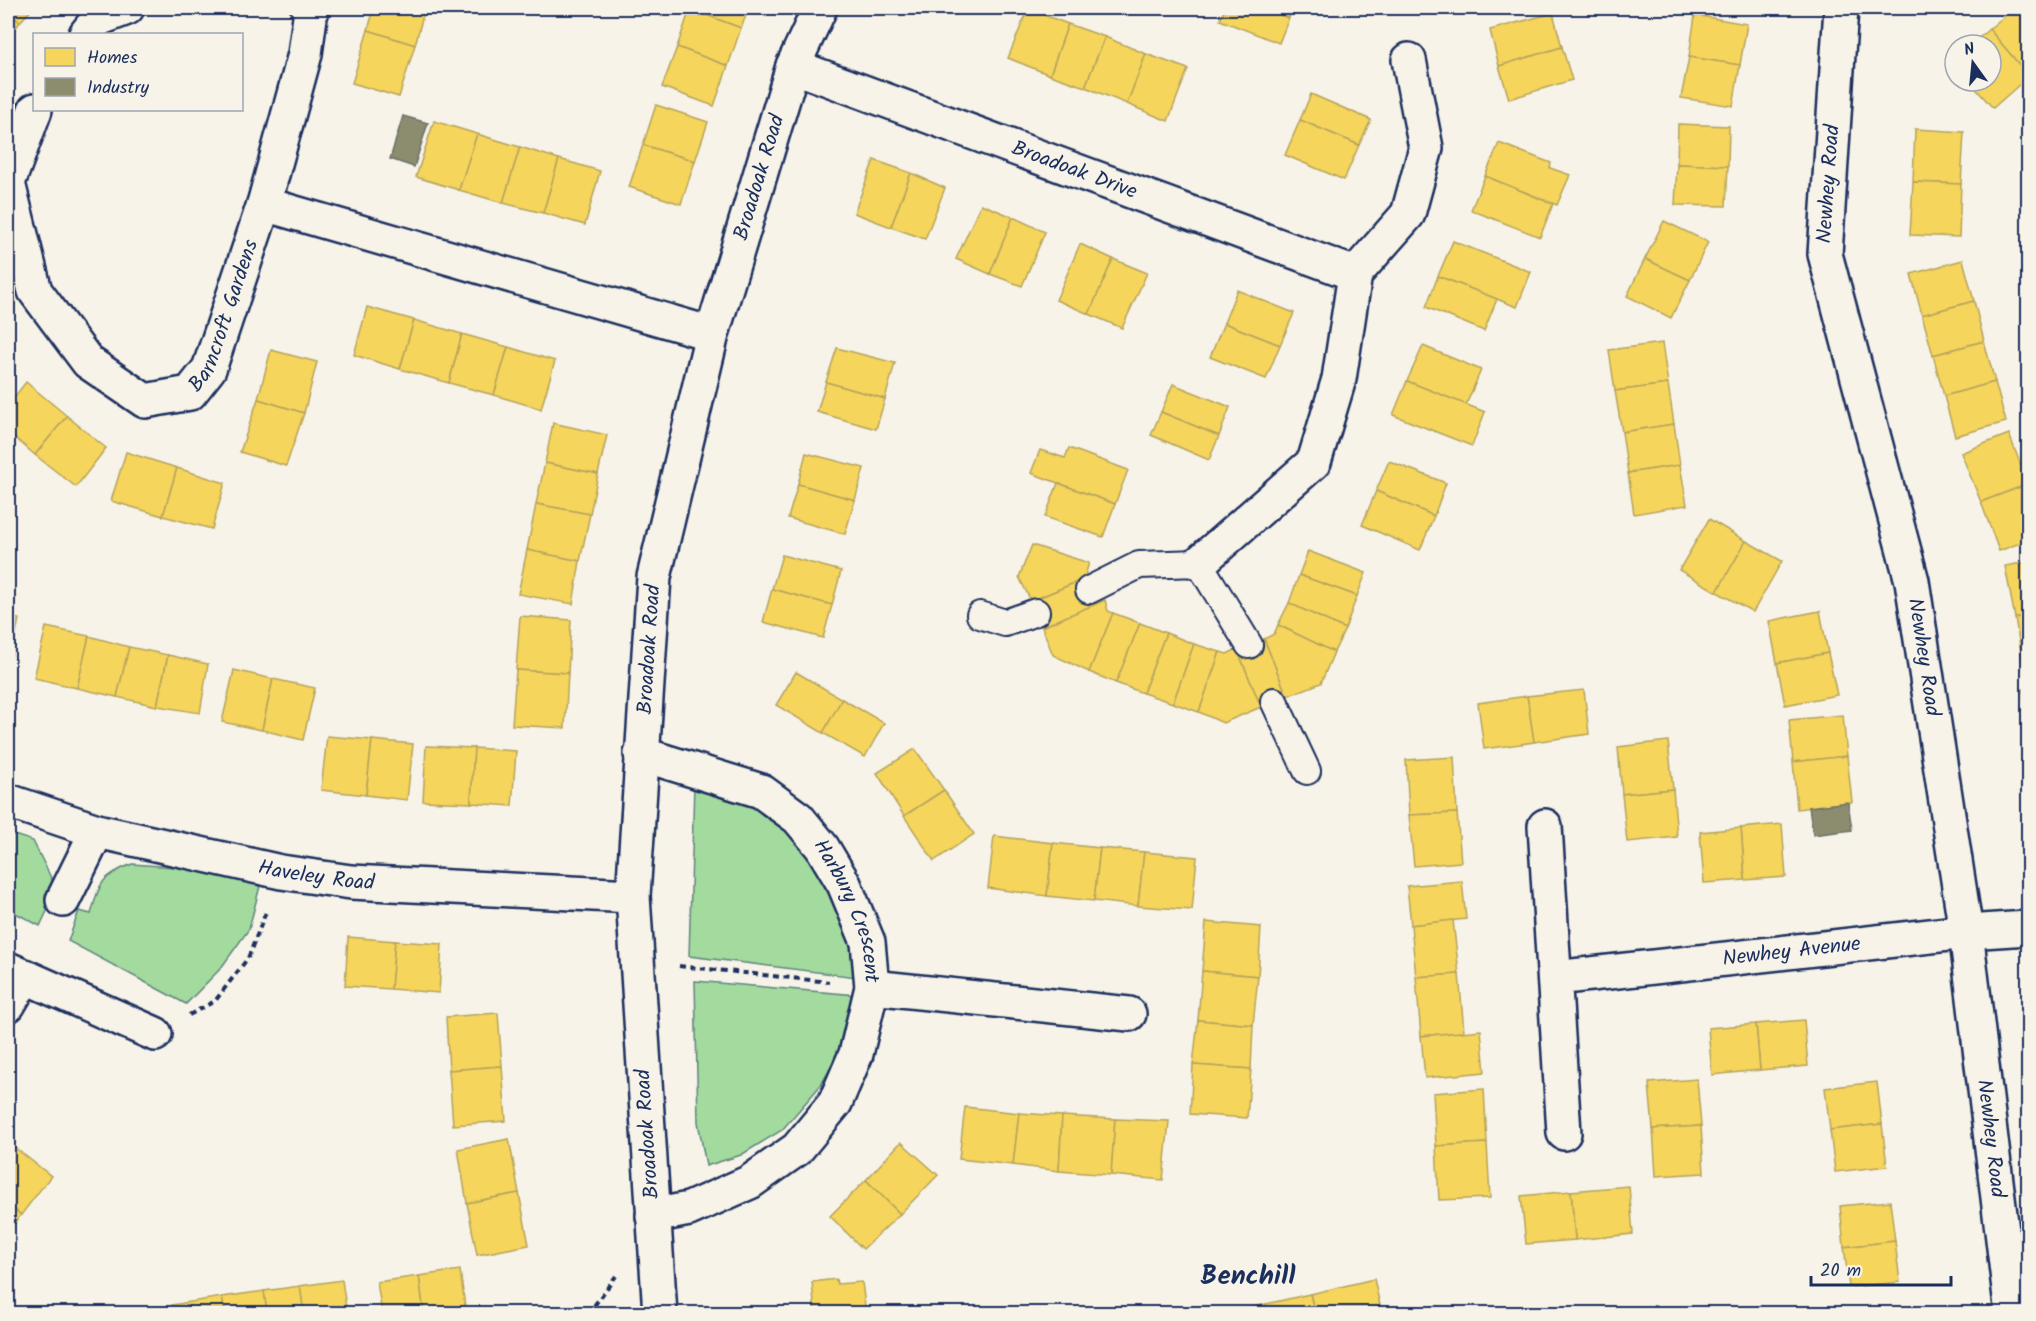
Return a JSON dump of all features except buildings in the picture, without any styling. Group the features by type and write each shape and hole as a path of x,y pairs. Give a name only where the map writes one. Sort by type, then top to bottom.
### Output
{"street":[{"path":"87,33 98,19 127,8"},
{"name":"Barncroft Gardens","path":"35,111 8,183 35,291 88,362 145,401 190,393 209,369 264,204 305,54 311,10 308,8"},
{"name":"Broadoak Road","path":"660,1314 633,896 654,577 712,334 793,66 820,8"},
{"name":"Newhey Road","path":"1841,8 1825,254 1912,581 1966,932 2012,1314"},
{"path":"1199,563 1314,462 1339,379 1355,274 1408,214 1426,148 1408,60"},
{"name":"Broadoak Drive","path":"793,66 1355,274"},
{"path":"264,204 712,334"},
{"name":"Harbury Crescent","path":"641,753 761,791 798,818 822,847 844,884 868,942 872,987 856,1054 835,1102 797,1149 750,1182 689,1209 653,1216"},
{"name":"Haveley Road","path":"8,801 97,831 281,872 351,882 633,896"},
{"path":"1545,826 1564,1133"},
{"path":"63,900 97,831"},
{"name":"Newhey Avenue","path":"1555,978 1966,932 2028,928"},
{"path":"8,1005 16,974 155,1034"},
{"path":"872,987 1130,1014"}],"lane":[{"path":"1089,590 1139,565 1199,563 1249,645"},
{"path":"980,615 1005,623 1036,612"},
{"path":"1274,701 1307,771"}],"path":[{"path":"155,1034 215,1001 248,958 281,872"},
{"path":"637,962 872,987"}],"green space":[{"path":"694,784 755,798 816,851 856,948 856,977 689,956"},
{"path":"8,833 33,841 57,890 40,926 8,909"},
{"path":"132,864 174,867 261,882 249,929 221,968 186,1004 68,941 79,911 91,914 99,888 107,877"},
{"path":"695,981 857,995 842,1050 820,1086 782,1130 741,1155 706,1166 698,1122"}],"district":[{"name":"Benchill","path":"1248,1276"}]}
